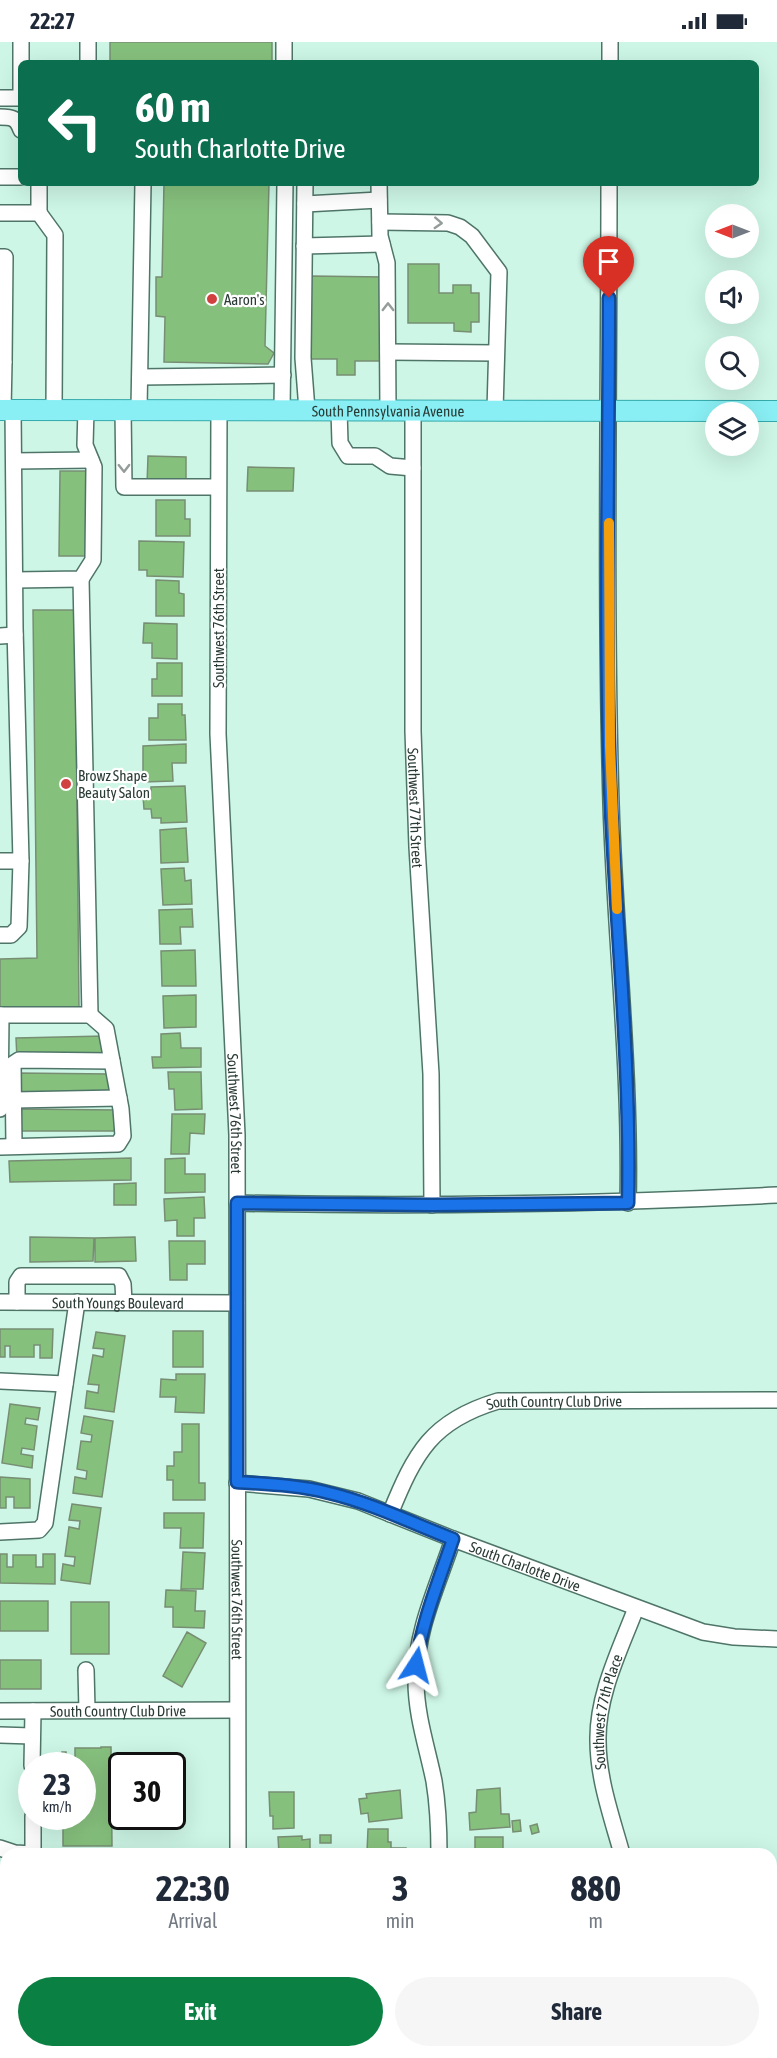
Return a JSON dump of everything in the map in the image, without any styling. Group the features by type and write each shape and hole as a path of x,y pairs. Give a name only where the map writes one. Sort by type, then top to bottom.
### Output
{"main road":[{"name":"South Pennsylvania Avenue","path":"5,410 777,411"}],"street":[{"path":"21,42 21,60"},
{"path":"88,42 88,60"},
{"path":"284,42 284,60"},
{"path":"610,42 610,60"},
{"path":"0,98 18,98"},
{"path":"0,117 11,117 18,122"},
{"path":"0,177 18,177"},
{"path":"39,186 39,213 55,235 54,409"},
{"path":"143,186 140,377 131,409 124,487 218,487"},
{"path":"282,410 285,186"},
{"path":"305,186 303,358 307,410"},
{"path":"379,186 382,244 387,263 388,410"},
{"path":"609,186 611,806 627,1076 628,1203"},
{"path":"305,204 379,200"},
{"path":"0,213 39,213"},
{"path":"380,222 448,223 460,227 472,236 499,272 495,410"},
{"path":"304,246 382,244"},
{"path":"0,257 4,257 2,362 5,410 14,461 7,481 15,580 8,636 21,861 19,927 11,934 0,935"},
{"path":"388,352 496,353"},
{"path":"140,377 283,375"},
{"path":"86,409 85,445 94,467 93,560 81,579 90,1015"},
{"name":"Southwest 76th Street","path":"219,409 220,780 235,1054 237,1203 238,1848"},
{"path":"339,410 340,442 348,456 375,456 390,466 413,468"},
{"name":"Southwest 77th Street","path":"413,410 414,730 417,847 431,1074 432,1205"},
{"path":"14,461 92,460"},
{"path":"15,580 81,579"},
{"path":"0,861 21,861"},
{"path":"0,1109 0,1015 90,1015 106,1029 119,1098 123,1136 118,1144 7,1147 14,1100 13,1064 19,1060 112,1061"},
{"path":"14,1100 119,1098"},
{"path":"237,1203 432,1205 628,1203 777,1195"},
{"path":"17,1302 17,1282 21,1276 119,1276 123,1284 124,1302"},
{"name":"South Youngs Boulevard","path":"0,1302 237,1303"},
{"path":"0,1532 39,1530 45,1523 77,1302"},
{"path":"0,1381 65,1384"},
{"name":"South Country Club Drive","path":"390,1514 407,1472 430,1438 454,1420 491,1403 512,1400 777,1400"},
{"name":"South Charlotte Drive","path":"237,1482 282,1485 328,1492 358,1501 636,1608 711,1634 734,1638 777,1639"},
{"path":"439,1848 437,1801 418,1709 416,1665 428,1612 453,1539"},
{"name":"Southwest 77th Place","path":"620,1848 600,1769 598,1733 600,1710 636,1608"},
{"path":"86,1670 87,1710"},
{"name":"South Country Club Drive","path":"0,1711 237,1710"},
{"path":"32,1752 33,1711"},
{"path":"0,1735 32,1736"},
{"path":"33,1830 33,1848"}],"building":[{"path":"110,42 272,42 272,60 110,60"},
{"path":"164,186 269,186 265,346 274,353 268,364 164,362 165,317 156,316 156,277 162,277"},
{"path":"408,264 439,264 439,293 453,293 453,285 471,285 471,293 479,293 479,322 471,322 471,332 454,331 454,323 408,323"},
{"path":"311,276 383,277 383,361 355,361 355,375 337,375 337,359 311,359"},
{"path":"148,456 186,457 186,486 147,485"},
{"path":"248,467 294,468 293,491 247,491"},
{"path":"60,471 88,471 87,556 59,556"},
{"path":"156,500 185,500 185,519 190,519 190,536 156,536"},
{"path":"139,541 184,542 183,577 147,576 147,570 139,570"},
{"path":"156,580 179,581 179,593 184,594 184,616 156,616"},
{"path":"33,610 75,610 79,1008 0,1009 0,959 37,958"},
{"path":"144,623 177,624 177,659 152,658 152,643 143,643"},
{"path":"157,663 182,663 182,696 152,696 152,679 157,679"},
{"path":"158,704 182,704 186,740 149,740 149,718 158,718"},
{"path":"186,744 186,763 172,763 173,781 143,782 143,746"},
{"path":"185,786 187,822 161,823 161,818 152,818 151,809 144,809 143,796 151,796 151,787"},
{"path":"186,828 188,862 161,863 160,830"},
{"path":"184,868 185,881 191,880 192,904 163,905 161,869"},
{"path":"192,909 193,927 180,927 181,944 160,944 159,910"},
{"path":"195,950 196,986 162,986 161,951"},
{"path":"196,995 196,1027 164,1028 163,996"},
{"path":"180,1033 181,1048 201,1048 201,1067 153,1068 152,1057 161,1057 161,1034"},
{"path":"104,1036 105,1058 17,1059 16,1038"},
{"path":"168,1072 201,1072 202,1109 175,1110 174,1089 169,1089"},
{"path":"17,1073 111,1074 111,1095 17,1094"},
{"path":"17,1109 118,1110 118,1131 17,1131"},
{"path":"172,1114 205,1114 204,1134 190,1133 189,1154 171,1154"},
{"path":"131,1158 131,1180 10,1182 9,1161"},
{"path":"185,1158 185,1174 205,1174 205,1192 165,1193 165,1159"},
{"path":"136,1183 136,1205 114,1205 114,1184"},
{"path":"204,1197 205,1218 194,1218 194,1236 177,1236 177,1220 165,1221 164,1199"},
{"path":"30,1237 94,1238 93,1261 30,1262"},
{"path":"135,1237 136,1261 95,1262 95,1238"},
{"path":"169,1241 205,1241 205,1264 187,1264 187,1280 170,1280"},
{"path":"0,1329 53,1329 52,1358 40,1358 40,1345 34,1345 34,1357 10,1357 10,1346 5,1346 5,1357 0,1357"},
{"path":"173,1331 203,1331 203,1367 173,1367"},
{"path":"96,1332 125,1336 114,1412 85,1408 87,1391 98,1393 99,1385 88,1384 93,1355 103,1357 104,1349 93,1348"},
{"path":"176,1374 205,1374 204,1413 175,1412 176,1397 160,1397 161,1379 176,1380"},
{"path":"10,1404 40,1408 38,1420 26,1418 25,1424 37,1426 34,1450 22,1448 21,1454 33,1456 32,1468 2,1463"},
{"path":"84,1416 113,1421 102,1497 73,1493 75,1477 86,1479 87,1471 77,1469 81,1441 91,1442 92,1435 81,1433"},
{"path":"182,1424 199,1424 199,1483 205,1483 205,1500 173,1500 173,1480 167,1480 167,1466 174,1466 174,1452 182,1452"},
{"path":"0,1477 30,1479 30,1508 14,1508 14,1497 6,1497 6,1508 0,1508"},
{"path":"72,1504 101,1508 90,1584 61,1580 63,1564 74,1566 75,1557 65,1556 69,1527 79,1529 80,1521 69,1520"},
{"path":"164,1513 204,1513 203,1548 180,1548 181,1528 164,1528"},
{"path":"183,1552 205,1553 203,1589 181,1589"},
{"path":"0,1554 7,1554 7,1567 13,1567 13,1555 36,1555 36,1567 43,1567 43,1554 55,1554 55,1584 0,1583"},
{"path":"166,1590 196,1591 195,1611 205,1611 204,1628 173,1627 173,1607 165,1607"},
{"path":"0,1601 48,1601 48,1631 0,1631"},
{"path":"71,1602 109,1602 109,1654 71,1654"},
{"path":"187,1632 206,1643 182,1687 163,1676"},
{"path":"0,1660 41,1660 41,1689 0,1689"},
{"path":"111,1747 111,1752 108,1752 108,1830 112,1830 112,1846 63,1846 63,1830 96,1830 96,1752 75,1752 75,1748"},
{"path":"500,1788 501,1814 509,1814 510,1827 470,1830 469,1813 476,1812 477,1790"},
{"path":"400,1790 402,1818 369,1822 368,1813 361,1814 359,1799 367,1798 366,1794"},
{"path":"269,1792 294,1792 294,1828 273,1829"},
{"path":"520,1820 521,1831 513,1832 512,1821"},
{"path":"537,1824 539,1832 532,1834 530,1826"},
{"path":"368,1829 388,1829 388,1842 391,1842 391,1848 367,1848"},
{"path":"320,1835 331,1835 331,1843 320,1843"},
{"path":"302,1836 302,1840 310,1839 310,1848 279,1848 278,1837"},
{"path":"475,1837 503,1837 503,1848 475,1848"}],"slow traffic":[{"path":"609,523 611,806 617,909"}],"place":[{"name":"Aaron's","path":"212,299"},
{"name":"Browz Shape Beauty Salon","path":"66,784"}],"route":[{"path":"416,1665 423,1629 453,1539 358,1501 328,1492 282,1485 237,1482 237,1203 432,1205 628,1203 627,1076 611,806 609,298"}]}
